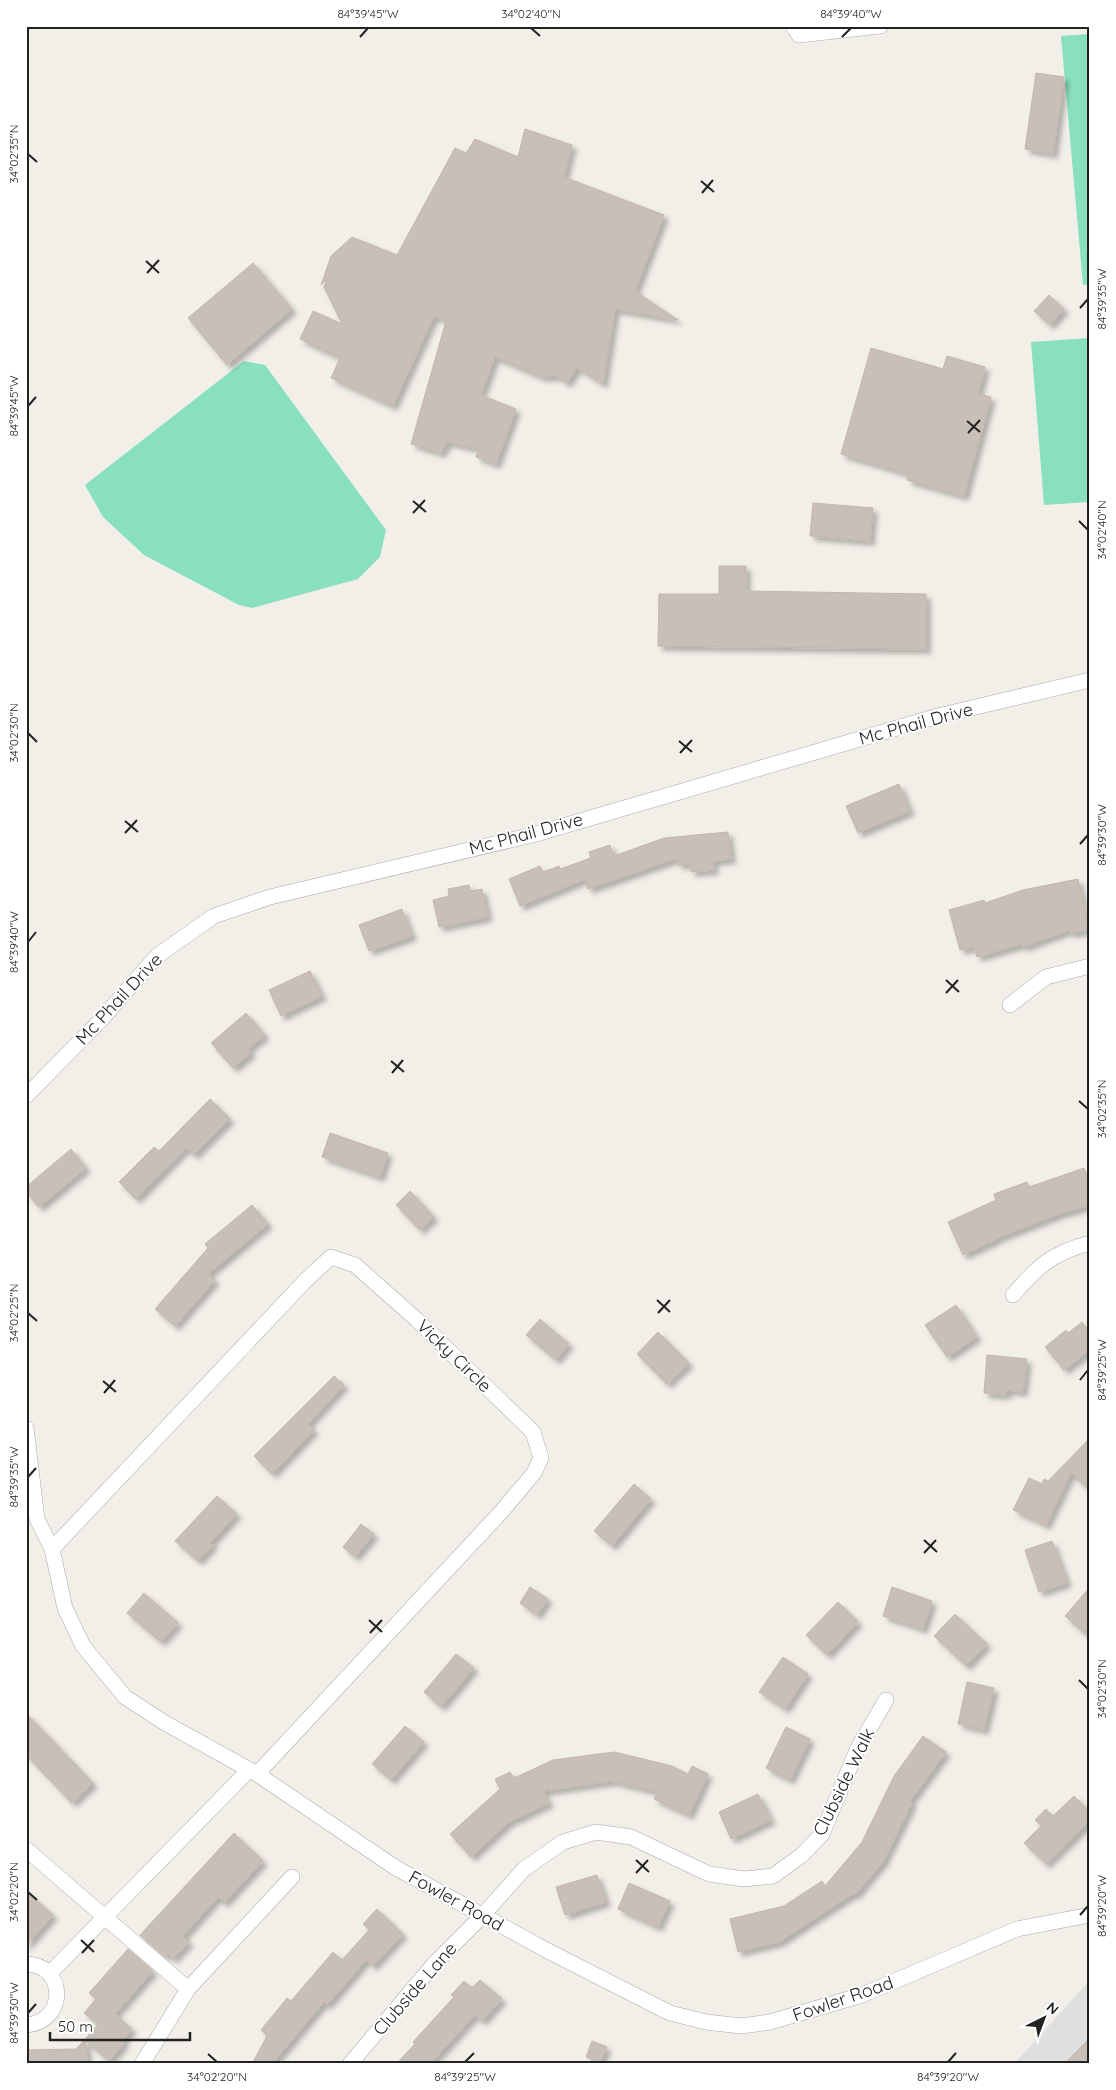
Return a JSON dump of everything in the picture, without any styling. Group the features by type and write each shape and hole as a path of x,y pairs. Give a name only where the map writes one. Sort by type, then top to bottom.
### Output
{"street":[{"path":"796,31 880,26"},
{"name":"Mc Phail Drive","path":"26,1096 100,1021 157,956 214,916 270,897 536,834 938,716 1090,680"},
{"path":"1010,1004 1046,976 1090,966"},
{"path":"1014,1295 1034,1270 1047,1259 1070,1248 1090,1243"},
{"name":"Vicky Circle","path":"52,1548 306,1280 331,1257 356,1265 416,1319 533,1432 541,1458 534,1473 502,1511 253,1772"},
{"name":"Fowler Road","path":"26,1428 37,1519 52,1548 65,1608 83,1646 125,1697 165,1723 253,1772 396,1868 482,1916 670,2013 706,2022 741,2026 802,2014 862,1995 1017,1929 1090,1915"},
{"name":"Clubside Walk","path":"482,1916 524,1869 563,1842 596,1832 631,1837 708,1874 744,1879 773,1876 802,1855 822,1834 858,1748 886,1700"},
{"path":"49,1974 253,1772"},
{"path":"26,1849 188,1989"},
{"path":"142,2064 188,1989 292,1877"},
{"name":"Clubside Lane","path":"350,2064 434,1964 482,1916"},
{"path":"26,1964 43,1968 49,1974 56,1987 57,1998 54,2009 46,2018 35,2024 26,2025"}],"shaded area":[{"path":"1090,1980 1090,2064 1014,2064"}],"green space":[{"path":"1090,34 1090,284 1083,285 1061,36"},
{"path":"1090,338 1090,502 1044,505 1031,342"},
{"path":"244,361 265,365 386,530 380,557 358,579 252,608 239,605 144,555 103,517 85,485"}],"building":[{"path":"1036,73 1064,77 1053,154 1025,149"},
{"path":"525,129 572,145 564,177 664,215 635,291 678,320 615,309 603,384 577,368 567,383 556,376 542,377 495,357 481,395 516,409 496,464 476,457 479,449 447,442 441,453 411,444 446,321 434,316 393,406 331,378 340,358 300,339 313,311 342,324 324,287 327,279 321,285 331,256 352,237 397,255 455,148 466,153 475,139 518,157"},
{"path":"253,263 292,309 227,365 188,318"},
{"path":"1049,295 1064,309 1050,325 1034,311"},
{"path":"871,348 943,369 947,356 985,367 978,394 991,397 964,496 907,480 909,474 841,454"},
{"path":"813,503 873,508 870,541 810,536"},
{"path":"719,566 746,566 746,591 926,594 926,649 658,646 659,594 719,594"},
{"path":"899,784 910,811 858,833 846,806"},
{"path":"728,832 731,859 713,861 714,870 691,872 691,864 678,865 677,858 588,889 585,879 520,906 509,879 540,866 543,872 559,866 560,869 591,858 589,852 610,845 614,856 664,838"},
{"path":"1078,879 1089,930 1070,933 1069,930 1023,947 1022,944 977,957 974,947 960,950 949,910 984,900 985,903 1023,890"},
{"path":"469,885 470,891 482,889 488,917 439,927 433,900 449,896 448,889"},
{"path":"402,909 412,936 369,951 359,925"},
{"path":"310,971 322,996 281,1016 269,990"},
{"path":"246,1013 265,1035 248,1049 251,1053 233,1068 211,1043"},
{"path":"210,1099 230,1119 194,1155 186,1148 136,1199 119,1182 154,1147 159,1151"},
{"path":"330,1133 388,1153 380,1177 322,1157"},
{"path":"71,1149 86,1168 39,1207 26,1192 26,1187"},
{"path":"1084,1168 1090,1185 1090,1205 1059,1214 997,1238 963,1255 948,1222 996,1200 994,1194 1027,1182 1029,1187"},
{"path":"410,1191 434,1217 420,1230 396,1205"},
{"path":"252,1205 268,1224 208,1274 215,1280 175,1326 155,1309 208,1248 205,1244"},
{"path":"956,1305 977,1337 947,1357 925,1325"},
{"path":"540,1319 569,1344 556,1360 526,1335"},
{"path":"1082,1322 1090,1332 1090,1350 1064,1370 1045,1347 1066,1330 1068,1333"},
{"path":"658,1332 689,1363 667,1384 637,1354"},
{"path":"987,1355 1027,1359 1023,1392 1007,1390 1006,1395 984,1393"},
{"path":"334,1376 344,1385 308,1424 314,1430 272,1474 254,1456"},
{"path":"1090,1438 1090,1491 1071,1473 1046,1525 1013,1510 1029,1478 1042,1484 1044,1479 1048,1481"},
{"path":"634,1484 651,1499 612,1546 594,1531"},
{"path":"217,1496 237,1514 210,1543 213,1545 198,1561 175,1541"},
{"path":"361,1524 374,1534 355,1557 343,1547"},
{"path":"1052,1541 1067,1583 1039,1592 1025,1550"},
{"path":"530,1587 548,1599 537,1615 520,1603"},
{"path":"892,1587 932,1601 923,1629 883,1616"},
{"path":"1090,1587 1090,1638 1065,1616"},
{"path":"144,1593 178,1623 161,1642 127,1613"},
{"path":"838,1602 858,1622 827,1655 806,1635"},
{"path":"955,1614 987,1644 966,1666 934,1636"},
{"path":"456,1654 474,1668 441,1707 424,1692"},
{"path":"783,1657 808,1674 785,1709 759,1692"},
{"path":"967,1682 994,1688 984,1730 958,1724"},
{"path":"26,1713 93,1783 72,1803 26,1755"},
{"path":"405,1726 424,1742 391,1780 372,1764"},
{"path":"786,1727 810,1739 790,1780 766,1768"},
{"path":"923,1736 946,1752 910,1801 912,1803 883,1862 855,1895 854,1893 779,1942 738,1952 730,1919 784,1906 822,1881 825,1886 862,1842 894,1776"},
{"path":"614,1752 672,1766 688,1774 692,1766 708,1774 689,1815 654,1799 658,1792 612,1781 543,1791 549,1803 509,1822 471,1857 450,1834 500,1789 495,1779 510,1772 514,1778 553,1760"},
{"path":"758,1794 771,1820 731,1839 719,1812"},
{"path":"1074,1796 1090,1812 1090,1821 1046,1864 1024,1843 1041,1826 1035,1820 1046,1809 1053,1816"},
{"path":"234,1833 263,1861 224,1903 218,1897 183,1936 189,1942 173,1959 168,1954 166,1957 140,1935"},
{"path":"597,1875 606,1902 565,1915 556,1887"},
{"path":"629,1883 670,1901 658,1927 618,1909"},
{"path":"26,1891 53,1915 26,1946"},
{"path":"377,1909 403,1934 373,1966 366,1960 327,2005 324,2002 272,2064 252,2064 267,2036 261,2030 287,1998 291,2001 333,1952 342,1960 369,1930 363,1924"},
{"path":"128,1949 153,1971 115,2014 132,2029 122,2041 124,2044 109,2061 86,2041 87,2064 26,2064 26,2050 76,2049 98,2025 84,2013 96,1999 89,1993"},
{"path":"480,1980 502,1999 482,2021 475,2015 430,2064 396,2064 415,2044 413,2042 454,1997 451,1995 464,1981 472,1988"},
{"path":"1090,2038 1090,2064 1064,2064"},
{"path":"592,2041 607,2047 600,2063 586,2057"}]}
